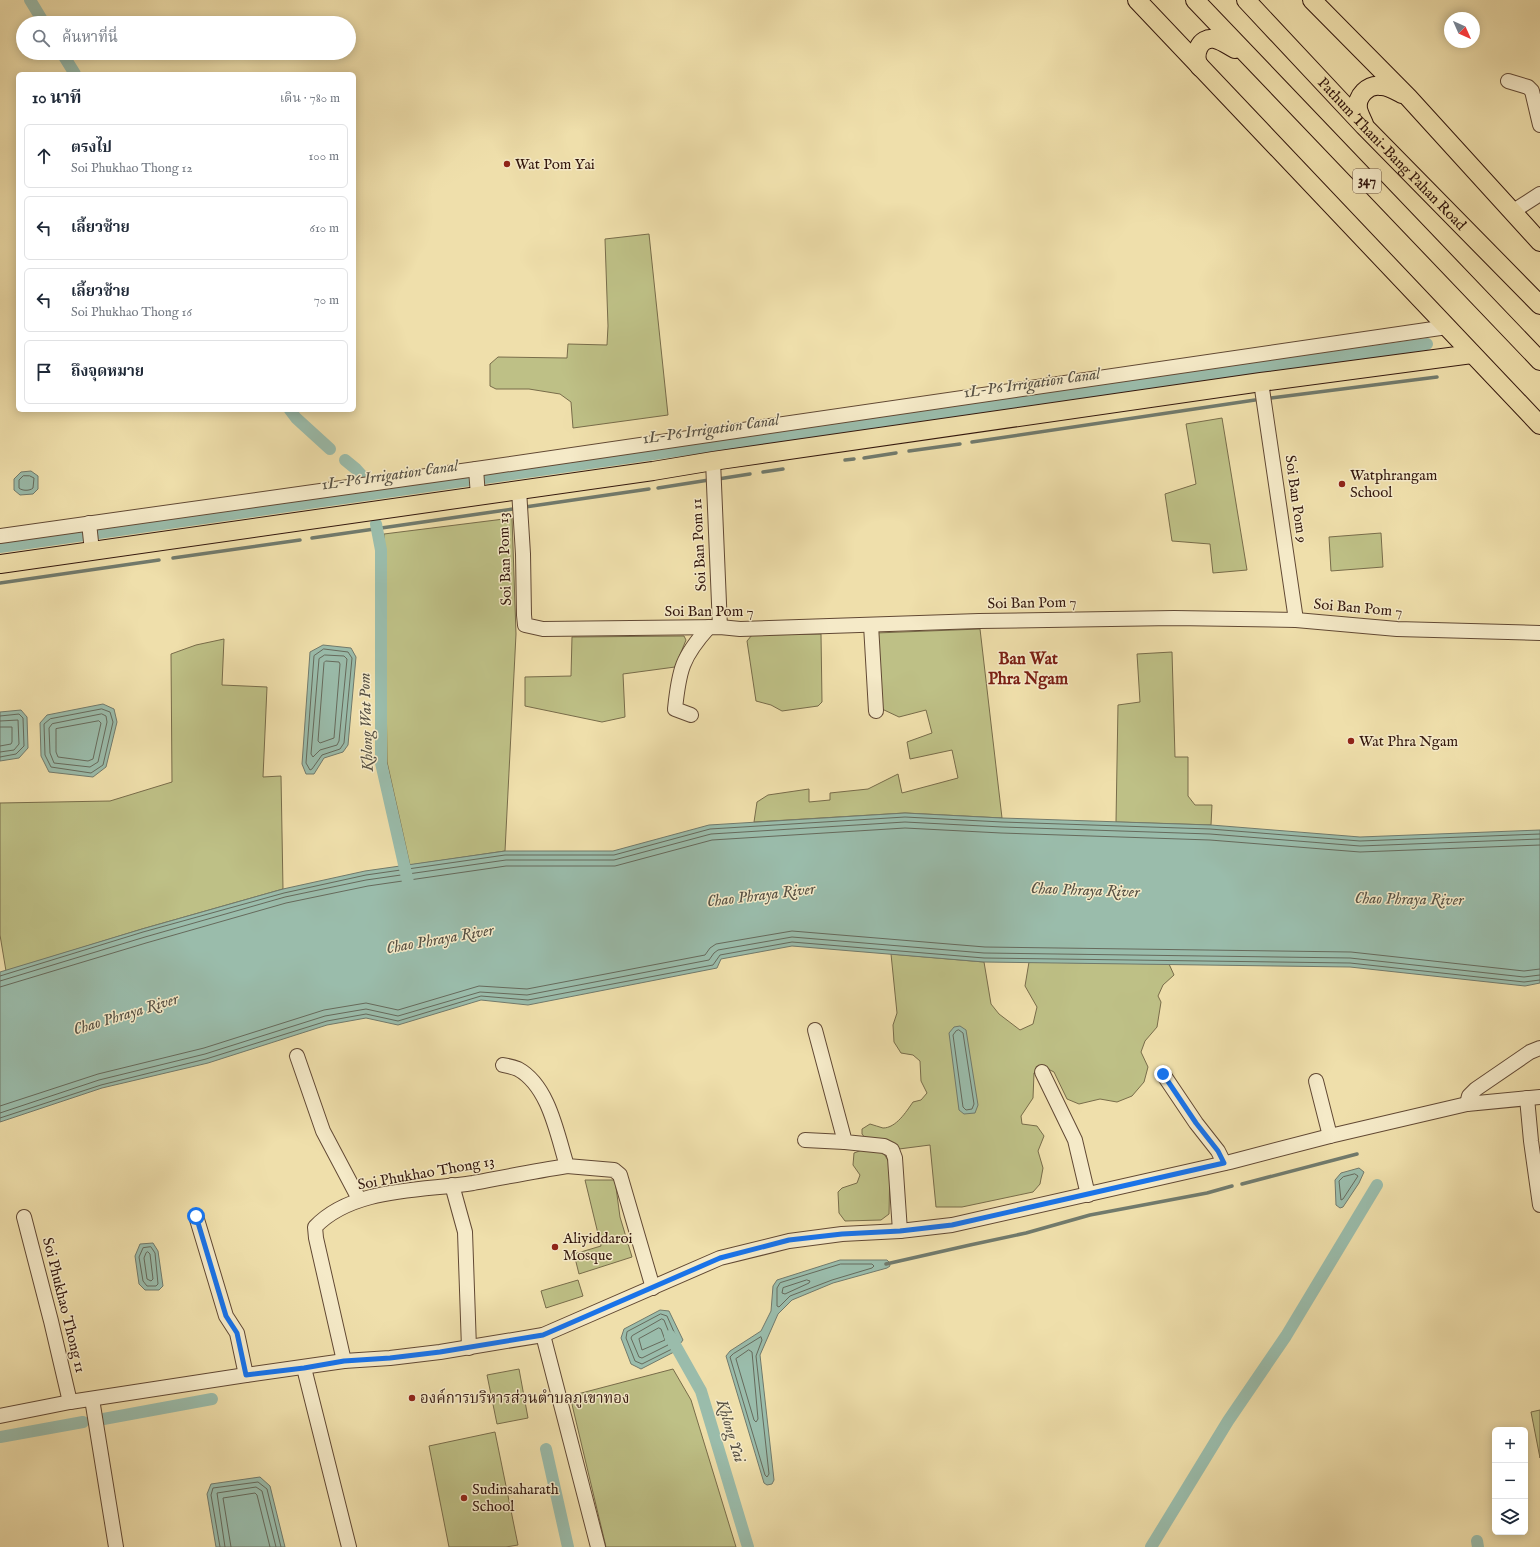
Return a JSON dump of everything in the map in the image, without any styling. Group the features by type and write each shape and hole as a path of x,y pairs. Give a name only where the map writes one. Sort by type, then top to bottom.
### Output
{"main road":[{"path":"1137,0 1540,425"},
{"name":"347","path":"1194,0 1540,361"},
{"name":"Pathum Thani-Bang Pahan Road","path":"1246,0 1364,126 1540,305"},
{"path":"1312,0 1408,97 1540,242"},
{"path":"1200,67 1197,63 1196,52 1202,43 1211,39 1221,41 1250,58"},
{"path":"1364,126 1358,109 1358,102 1364,92 1369,88 1382,86 1408,97"},
{"path":"0,564 477,482 518,490 1261,382 1472,354"}],"street":[{"path":"1508,81 1528,87 1532,91 1540,125"},
{"path":"1512,212 1540,194"},
{"path":"0,536 477,482 1447,327"},
{"name":"Soi Ban Pom 9","path":"1261,382 1296,620"},
{"name":"Soi Ban Pom 11","path":"713,461 714,627"},
{"name":"Soi Ban Pom 13","path":"518,490 523,554 525,625"},
{"path":"90,526 92,547"},
{"name":"Soi Ban Pom 7","path":"525,625 543,629 740,628 979,621 1174,618 1296,620 1397,629 1540,633"},
{"path":"871,625 876,710"},
{"path":"691,715 675,709 679,675 685,660 694,645 714,627"},
{"path":"815,1030 845,1142"},
{"path":"1467,1104 1469,1096 1476,1088 1530,1052 1540,1048"},
{"path":"297,1056 322,1131 359,1199"},
{"path":"503,1065 517,1069 528,1076 540,1089 546,1100 567,1166"},
{"path":"1042,1072 1075,1140 1088,1195"},
{"path":"1163,1074 1196,1123 1218,1151 1224,1163"},
{"path":"1316,1081 1330,1136"},
{"path":"0,1416 70,1402 246,1375 304,1368 344,1361 390,1358 469,1348 543,1335 720,1258 789,1240 842,1234 900,1231 952,1225 1088,1195 1467,1104 1533,1098 1531,1141 1540,1205"},
{"path":"805,1140 884,1146 892,1150 895,1158 900,1231"},
{"name":"Soi Phukhao Thong 13","path":"344,1361 316,1238 315,1227 322,1219 359,1199 567,1166 614,1170 620,1175 653,1288"},
{"path":"452,1185 465,1232 469,1348"},
{"path":"196,1216 226,1316 237,1333 246,1375"},
{"name":"Soi Phukhao Thong 11","path":"24,1217 70,1402"},
{"path":"543,1335 598,1547"},
{"path":"304,1368 349,1547"},
{"path":"92,1399 116,1547"}],"green space":[{"path":"649,234 668,415 573,428 571,402 560,394 529,389 496,389 490,386 490,364 498,357 567,358 568,344 607,345 608,326 605,239"},
{"path":"1222,418 1247,570 1213,573 1210,544 1172,541 1165,494 1196,484 1186,424"},
{"path":"512,518 516,634 505,851 410,865 387,762 384,534"},
{"path":"1381,533 1383,567 1331,571 1329,537"},
{"path":"980,629 1002,818 905,813 754,822 757,802 768,795 809,789 809,802 830,800 830,793 868,789 898,774 902,793 958,778 952,750 910,759 907,742 932,733 926,710 899,717 882,709 876,633"},
{"path":"821,634 822,702 818,706 782,711 771,705 756,701 747,641 752,635"},
{"path":"684,636 686,640 675,667 623,674 625,717 602,722 525,706 525,677 571,676 572,637"},
{"path":"224,639 222,685 267,687 263,777 281,776 283,889 142,929 6,971 0,935 0,803 110,801 172,782 171,654 196,645"},
{"path":"1172,652 1175,757 1188,757 1188,796 1195,805 1212,805 1211,825 1116,822 1118,705 1140,702 1137,654"},
{"path":"891,954 984,962 991,1004 999,1014 1020,1030 1033,1024 1037,1007 1025,986 1029,962 1169,964 1174,975 1163,985 1158,996 1161,1002 1157,1027 1145,1041 1141,1052 1148,1067 1144,1082 1132,1096 1117,1102 1100,1099 1079,1104 1067,1099 1054,1072 1046,1068 1034,1073 1033,1098 1021,1116 1022,1124 1037,1126 1044,1136 1038,1151 1043,1168 1040,1184 1033,1192 962,1207 936,1207 930,1145 899,1149 888,1143 866,1139 862,1134 862,1129 870,1124 883,1128 892,1125 900,1119 913,1102 921,1100 927,1093 921,1081 920,1061 913,1055 901,1053 894,1042 893,1025 897,1013"},
{"path":"862,1150 883,1152 890,1164 889,1214 881,1220 845,1221 839,1213 838,1192 842,1188 857,1183 860,1175 853,1165 854,1153"},
{"path":"585,1180 615,1180 620,1217 632,1257 579,1274 574,1254 601,1246"},
{"path":"578,1280 583,1296 546,1308 541,1291"},
{"path":"519,1369 528,1418 497,1424 487,1375"},
{"path":"673,1369 691,1400 736,1547 606,1547 570,1396"},
{"path":"1540,1410 1540,1458 1531,1412"},
{"path":"495,1432 518,1545 506,1547 449,1547 429,1446"}],"water":[{"path":"31,471 38,476 38,489 33,494 20,495 14,490 14,479 21,472"},
{"path":"323,645 351,648 356,657 348,745 343,752 324,758 314,774 306,774 302,764 310,652"},
{"path":"103,704 114,709 117,722 106,767 93,777 49,772 41,756 40,723 47,715"},
{"path":"21,710 27,717 28,748 19,758 0,761 0,712"},
{"name":"Chao Phraya River","path":"905,813 1211,825 1360,837 1540,830 1540,983 1525,986 1350,967 984,962 792,946 721,959 717,968 528,1005 481,1000 398,1025 366,1018 327,1025 208,1063 102,1088 0,1122 0,972 142,929 283,889 365,871 505,851 613,851 709,825"},
{"path":"960,1026 966,1030 978,1105 975,1113 964,1114 959,1110 949,1033 954,1027"},
{"path":"1359,1168 1364,1172 1359,1183 1343,1207 1340,1208 1336,1205 1335,1180 1341,1173"},
{"path":"153,1243 158,1251 163,1286 159,1290 145,1290 139,1284 135,1256 140,1244"},
{"path":"840,1260 887,1260 890,1266 833,1283 792,1300 778,1314 760,1355 774,1480 772,1484 767,1485 764,1483 726,1356 730,1351 761,1331 771,1311 773,1286 777,1280"},
{"path":"660,1310 669,1311 683,1340 674,1352 641,1369 631,1364 621,1338 624,1329"},
{"path":"260,1477 270,1486 285,1547 216,1547 207,1494 211,1484"}],"waterway":[{"name":"Khlong Wat Pom","path":"30,0 40,16"},
{"name":"Khlong Wat Pom","path":"66,60 74,72"},
{"name":"1L-P6 Irrigation Canal","path":"0,547 1427,344"},
{"path":"1271,398 1437,377"},
{"path":"972,442 1255,400"},
{"name":"Khlong Wat Pom","path":"292,412 296,418 330,449"},
{"path":"909,451 960,444"},
{"path":"864,458 896,453"},
{"path":"845,460 854,459"},
{"name":"Khlong Wat Pom","path":"345,460 365,479"},
{"path":"763,472 783,469"},
{"path":"718,479 750,474"},
{"path":"658,488 709,480"},
{"path":"525,507 649,489"},
{"path":"312,538 513,509"},
{"name":"Khlong Wat Pom","path":"376,524 381,550 381,763 408,882"},
{"path":"173,558 300,540"},
{"path":"0,583 159,560"},
{"path":"1242,1184 1357,1154"},
{"path":"1151,1547 1228,1421 1286,1336 1377,1185"},
{"path":"886,1264 1026,1233 1090,1215 1207,1193 1232,1186"},
{"name":"Khlong Yai","path":"670,1336 701,1391 748,1547"},
{"path":"98,1420 212,1399"},
{"path":"0,1437 83,1422"},
{"path":"546,1449 568,1547"},
{"path":"1477,1541 1478,1547"}],"place":[{"name":"Wat Pom Yai","path":"507,164"},
{"name":"Watphrangam School","path":"1342,484"},
{"name":"Wat Phra Ngam","path":"1351,741"},
{"name":"Aliyiddaroi Mosque","path":"555,1247"},
{"name":"องค์การบริหารส่วนตำบลภูเขาทอง","path":"412,1398"},
{"name":"Sudinsaharath School","path":"464,1498"}],"district":[{"name":"Ban Wat Phra Ngam","path":"1028,669"}],"route":[{"path":"196,1216 226,1316 237,1333 246,1375 304,1368 344,1361 390,1358 469,1348 543,1335 720,1258 789,1240 842,1234 900,1231 952,1225 1224,1163 1218,1151 1196,1123 1163,1074"}]}
